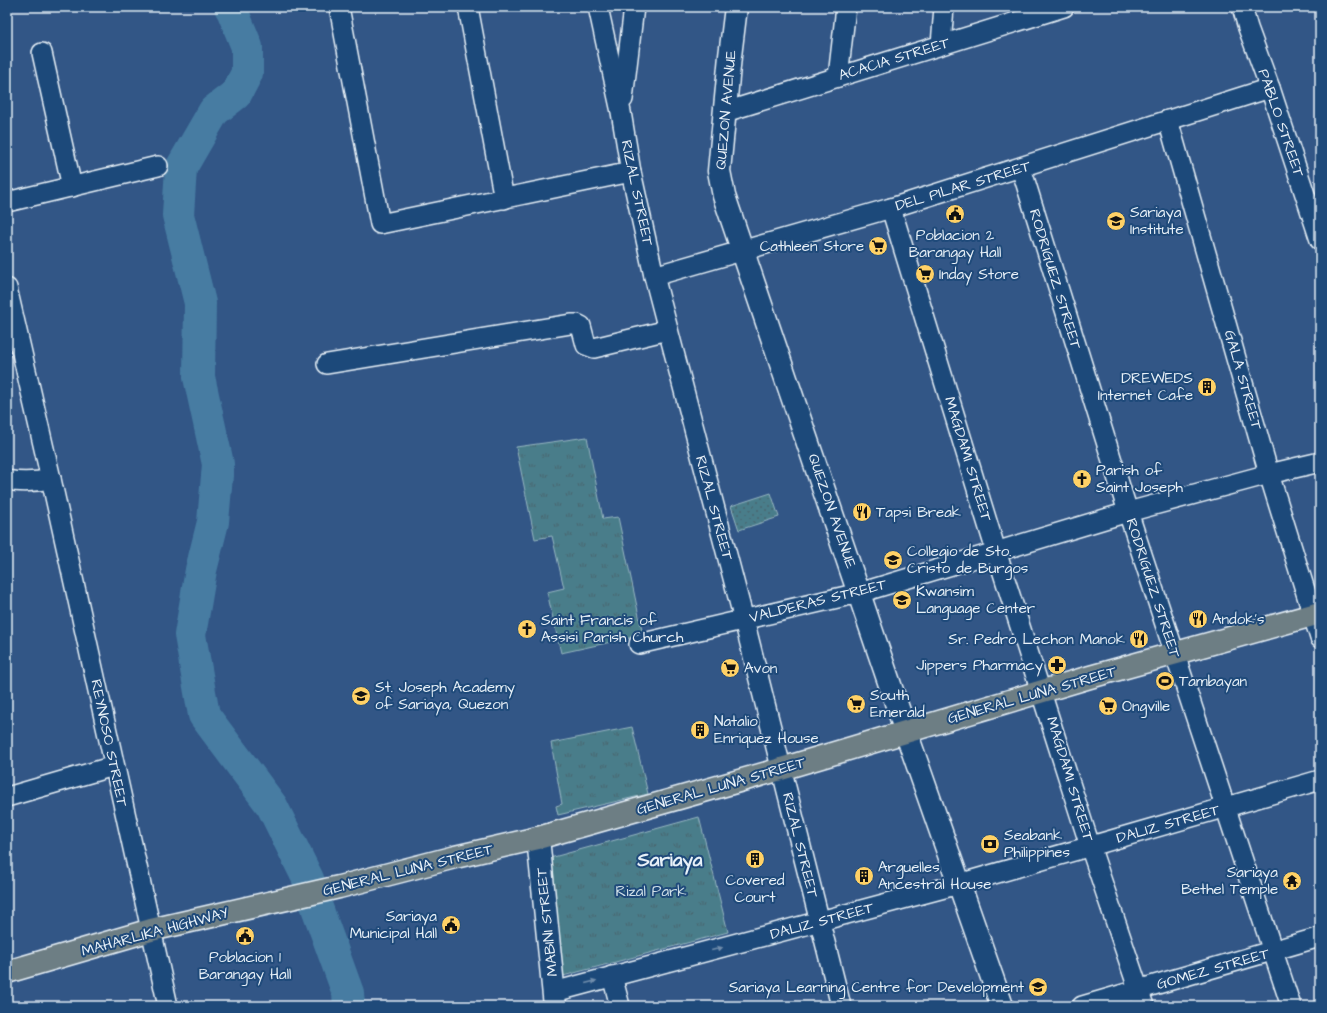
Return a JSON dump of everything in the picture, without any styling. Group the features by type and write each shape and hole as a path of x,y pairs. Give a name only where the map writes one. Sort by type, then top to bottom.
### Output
{"main road":[{"name":"GENERAL LUNA STREET","path":"304,896 455,857 538,838 781,769 1175,653 1316,614"},
{"name":"MAHARLIKA HIGHWAY","path":"7,972 151,930 304,896"}],"street":[{"path":"339,7 380,224 631,172"},
{"path":"468,7 504,199"},
{"name":"RIZAL STREET","path":"598,7 621,112 631,172 654,276 744,620 841,1006"},
{"path":"621,112 634,7"},
{"name":"QUEZON AVENUE","path":"736,7 719,171 724,196 906,732 1002,1006"},
{"path":"838,77 846,7"},
{"path":"941,45 944,7"},
{"name":"ACACIA STREET","path":"725,112 1064,7"},
{"name":"PABLO STREET","path":"1242,7 1320,240"},
{"path":"42,53 72,187"},
{"name":"DEL PILAR STREET","path":"654,276 891,208 1270,88"},
{"name":"GALA STREET","path":"1168,120 1269,474 1316,614 1320,638"},
{"path":"7,202 158,166"},
{"name":"RODRIGUEZ STREET","path":"1021,168 1128,512 1291,1006"},
{"name":"MAGDAMI STREET","path":"891,208 996,551 1090,846 1142,998"},
{"name":"REYNOSO STREET","path":"7,288 168,1006"},
{"path":"327,364 571,324 581,326 586,345 594,348 668,330"},
{"name":"VALDERAS STREET","path":"639,644 859,593 1128,512 1269,474 1320,462"},
{"path":"7,480 18,482 36,482 51,479"},
{"path":"7,797 114,766"},
{"name":"DALIZ STREET","path":"554,999 612,976 959,884 1320,780"},
{"name":"MABINI STREET","path":"538,838 554,999"},
{"name":"GOMEZ STREET","path":"1082,1006 1142,998 1320,937"},
{"path":"612,976 620,1006"}],"green space":[{"path":"587,437 603,519 618,517 643,635 561,653 547,592 564,588 552,536 535,539 516,447"},
{"path":"771,493 779,517 739,530 731,506"},
{"path":"632,727 648,794 558,815 556,806 562,804 551,743"},
{"name":"Rizal Park","path":"699,817 728,932 563,976 550,858"}],"waterway":[{"path":"230,7 247,47 247,73 236,94 214,111 181,168 178,215 200,303 199,377 218,464 213,522 201,570 190,635 204,715 272,806 308,879 348,993 349,1006"}],"place":[{"name":"Poblacion 2 Barangay Hall","path":"955,214"},
{"name":"Sariaya Institute","path":"1116,221"},
{"name":"Cathleen Store","path":"878,246"},
{"name":"Inday Store","path":"925,274"},
{"name":"DREWEDS Internet Cafe","path":"1207,387"},
{"name":"Parish of Saint Joseph","path":"1082,479"},
{"name":"Tapsi Break","path":"862,512"},
{"name":"Collegio de Sto. Cristo de Burgos","path":"893,560"},
{"name":"Kwansim Language Center","path":"902,600"},
{"name":"Andok's","path":"1198,619"},
{"name":"Saint Francis of Assisi Parish Church","path":"527,629"},
{"name":"Sr. Pedro Lechon Manok","path":"1139,639"},
{"name":"Jippers Pharmacy","path":"1057,665"},
{"name":"Avon","path":"730,668"},
{"name":"Tambayan","path":"1165,681"},
{"name":"St. Joseph Academy of Sariaya, Quezon","path":"361,696"},
{"name":"South Emerald","path":"856,704"},
{"name":"Ongville","path":"1108,706"},
{"name":"Natalio Enriquez House","path":"700,730"},
{"name":"Seabank Philippines","path":"990,844"},
{"name":"Covered Court","path":"755,859"},
{"name":"Arguelles Ancestral House","path":"864,876"},
{"name":"Sariaya Bethel Temple","path":"1292,881"},
{"name":"Sariaya Municipal Hall","path":"451,925"},
{"name":"Poblacion 1 Barangay Hall","path":"245,936"},
{"name":"Sariaya Learning Centre for Development","path":"1038,987"}],"district":[{"name":"Sariaya","path":"670,860"}]}
